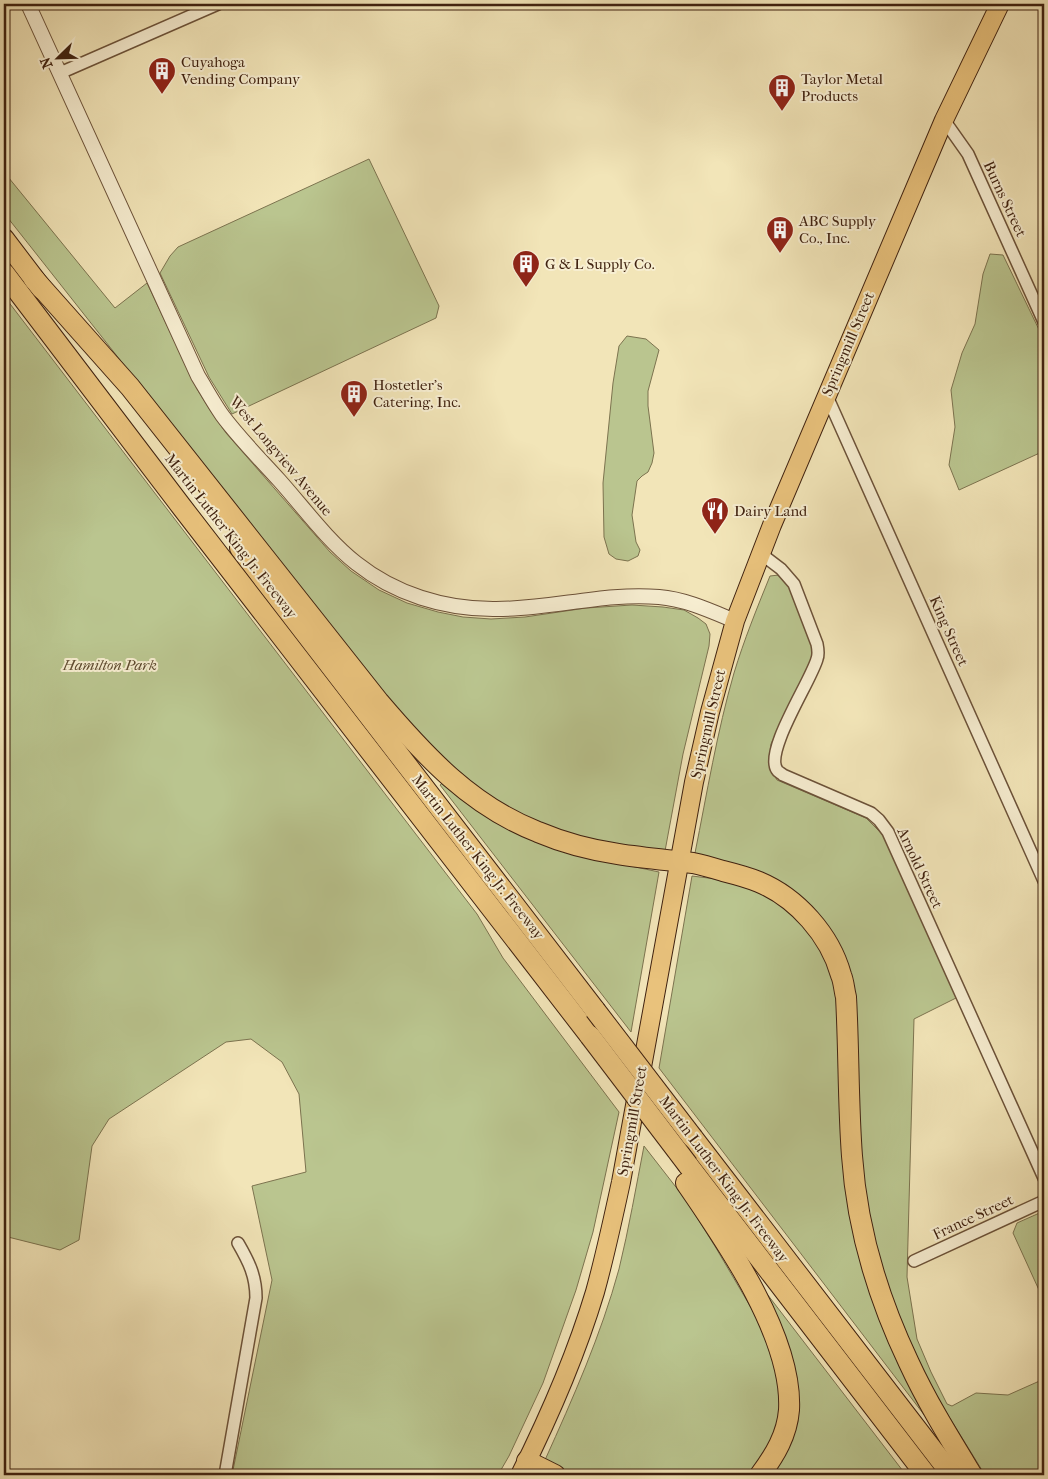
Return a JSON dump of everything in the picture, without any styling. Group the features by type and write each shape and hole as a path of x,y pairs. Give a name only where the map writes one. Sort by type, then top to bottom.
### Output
{"highway":[{"name":"Martin Luther King Jr. Freeway","path":"4,239 192,487 952,1475"},
{"name":"Martin Luther King Jr. Freeway","path":"4,273 181,506 494,911 588,1043 686,1172 926,1475"},
{"path":"34,279 130,387 379,702 417,745 448,776 470,794 514,821 563,842 619,854 694,863 760,882 779,892 800,909 820,930 834,955 842,975 846,997 852,1156 857,1199 873,1271 893,1328 910,1365 972,1475"},
{"path":"686,1172 753,1291 767,1319 785,1369 789,1410 786,1428 777,1450 760,1475"},
{"path":"524,1468 554,1475"}],"main road":[{"name":"Springmill Street","path":"524,1468 576,1348 608,1244 702,746 735,621 760,553 826,394 944,120 1000,4"}],"street":[{"name":"West Longview Avenue","path":"28,4 198,376 209,395 222,415 246,443 334,543 356,564 372,575 406,592 423,599 452,606 510,609 614,598 660,597 688,603 735,621"},
{"path":"60,73 218,4"},
{"name":"Burns Street","path":"944,120 968,154 1044,322"},
{"name":"King Street","path":"826,394 1044,881"},
{"name":"Arnold Street","path":"760,553 781,569 794,584 818,651 812,672 776,750 774,756 777,770 783,775 871,813 888,832 1044,1178"},
{"name":"France Street","path":"914,1261 1044,1201"},
{"path":"225,1475 256,1298 256,1286 251,1266 238,1243"}],"green space":[{"path":"369,159 439,306 436,318 232,414 209,377 160,273 178,247"},
{"path":"4,172 115,308 147,283 197,389 226,433 330,552 351,571 379,590 407,603 463,617 491,619 525,617 586,608 632,605 684,610 706,624 710,634 709,646 683,754 665,851 600,843 537,823 479,789 430,747 380,689 4,213"},
{"path":"990,254 1003,255 1044,340 1044,451 959,490 949,465 955,427 951,390 962,353 975,324 983,274"},
{"name":"Hamilton Park","path":"4,296 477,914 503,958 619,1112 593,1232 576,1290 543,1383 509,1456 498,1475 232,1475 272,1280 252,1186 306,1172 299,1094 282,1062 251,1039 226,1042 109,1119 92,1146 79,1240 60,1250 4,1236"},
{"path":"627,336 646,339 659,350 648,391 654,453 648,472 637,481 632,515 636,542 640,550 638,556 628,561 616,559 609,554 604,537 603,483 613,383 619,346"},
{"path":"779,575 786,581 797,600 815,655 771,744 770,768 777,780 866,818 885,837 958,997 914,1019 907,1277 917,1339 947,1404 952,1406 976,1393 1008,1395 1044,1379 1044,1475 985,1475 912,1352 880,1269 864,1196 849,971 751,870 695,853 717,740 734,673 746,636 770,576"},
{"path":"445,781 598,859 659,872 631,1032 440,785"},
{"path":"692,876 724,880 747,886 787,908 807,929 828,962 837,991 845,1163 929,1413 925,1416 659,1068"},
{"path":"644,1146 686,1200 716,1248 753,1311 765,1334 774,1359 783,1406 776,1432 750,1475 573,1475 545,1460 586,1366 612,1294 626,1238"},
{"path":"1044,1211 1044,1301 1013,1233 1017,1223"},
{"path":"764,1290 906,1475 770,1475 791,1438"}],"place":[{"name":"Cuyahoga Vending Company","path":"162,95"},
{"name":"Taylor Metal Products","path":"782,112"},
{"name":"ABC Supply Co., Inc.","path":"780,254"},
{"name":"G & L Supply Co.","path":"526,288"},
{"name":"Hostetler's Catering, Inc.","path":"354,418"},
{"name":"Dairy Land","path":"715,535"}]}
